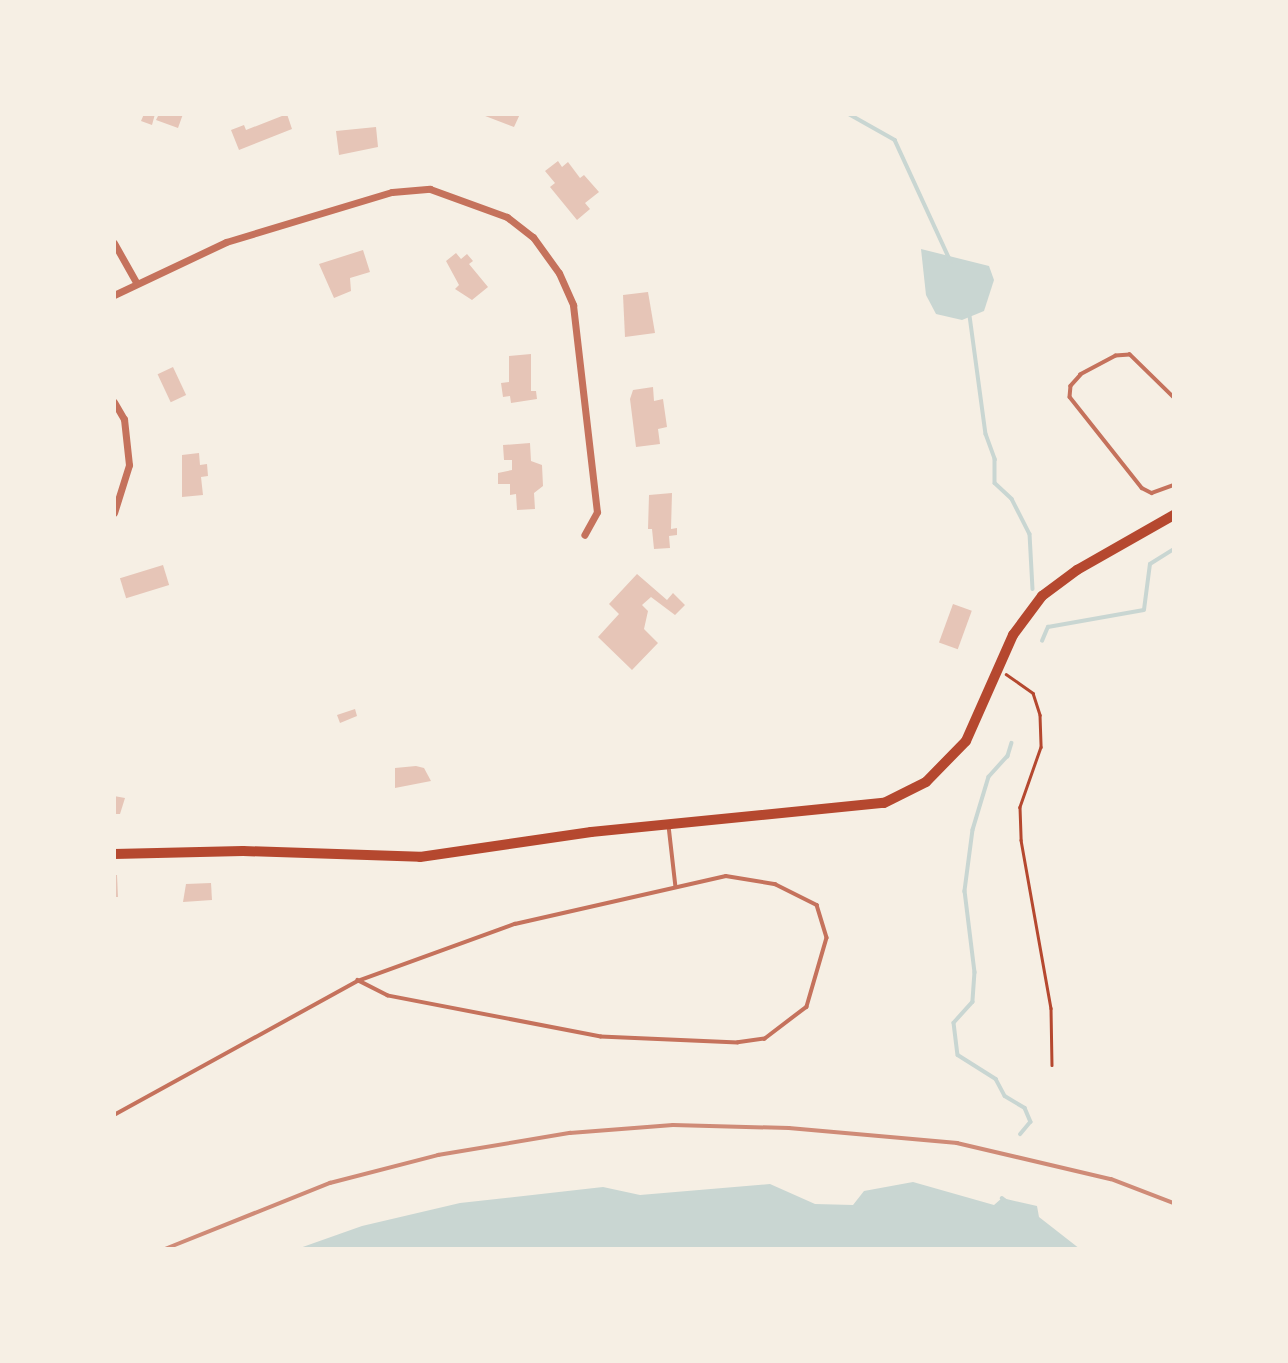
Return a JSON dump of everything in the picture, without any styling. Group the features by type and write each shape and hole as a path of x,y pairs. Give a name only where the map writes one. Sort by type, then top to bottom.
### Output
{"main road":[{"path":"114,854 243,851 420,857 669,824 859,808 901,797 926,782 966,741 1020,622 1042,596 1077,570 1174,515"}],"street":[{"path":"114,295 136,282 226,242 392,192 430,189 507,218 533,237 559,273 573,305 597,512 584,535"},
{"path":"114,243 136,282"},
{"path":"114,402 124,419 129,465 114,513"}],"lane":[{"path":"1174,398 1130,355 1116,356 1081,375 1071,386 1070,397 1142,488 1152,493 1174,485"},
{"path":"669,824 676,887"},
{"path":"114,1115 358,981 515,924 726,876 775,884 817,905 827,938 807,1007 765,1039 752,1041 601,1037 388,996 358,981"}],"path":[{"path":"997,669 1033,693 1040,715 1041,747 1020,807 1021,840 1051,1008 1052,1065"}],"shaded area":[{"path":"921,249 989,266 994,280 984,311 962,320 936,314 926,295"},
{"path":"913,1182 994,1205 1002,1198 1037,1206 1039,1217 1080,1249 297,1249 362,1226 460,1203 603,1187 640,1195 770,1184 815,1204 853,1205 864,1191"}],"building":[{"path":"144,114 155,114 152,125 141,121"},
{"path":"159,114 183,114 178,128 156,120"},
{"path":"287,114 292,129 239,150 231,130 244,125 246,130"},
{"path":"480,114 520,114 514,127"},
{"path":"376,127 378,147 339,155 336,131"},
{"path":"558,161 562,167 568,162 580,178 584,175 599,192 585,203 590,209 577,220 550,187 555,183 545,171"},
{"path":"363,250 370,272 350,278 351,291 334,298 319,264"},
{"path":"456,253 461,259 467,254 473,261 469,264 488,287 472,300 455,289 459,285 446,261"},
{"path":"648,292 655,333 625,337 623,295"},
{"path":"531,354 531,391 536,391 537,399 511,403 510,396 503,397 501,383 509,382 509,356"},
{"path":"173,367 186,395 171,402 158,374"},
{"path":"653,387 654,401 663,399 667,427 658,429 660,444 636,447 630,399 633,390"},
{"path":"530,443 531,461 542,465 543,486 534,493 535,509 517,510 516,494 510,495 510,484 498,484 498,473 512,470 512,460 504,460 503,445"},
{"path":"199,453 200,465 207,464 208,476 201,477 203,495 182,497 182,455"},
{"path":"672,493 671,529 677,528 677,535 669,536 670,548 654,549 652,529 648,529 649,495"},
{"path":"163,565 169,585 126,598 120,578"},
{"path":"637,574 667,600 673,593 685,605 675,615 651,597 642,605 648,611 644,629 658,643 632,670 598,637 619,614 609,604"},
{"path":"953,604 972,611 958,649 939,643"},
{"path":"355,709 357,716 340,723 337,715"},
{"path":"395,768 424,768 431,781 395,788"},
{"path":"114,796 125,798 120,814 114,814"},
{"path":"114,875 117,875 118,897 114,897"},
{"path":"211,883 212,900 183,902 186,884"}],"waterway":[{"path":"849,114 895,140 951,262"},
{"path":"970,316 986,434 995,459 995,483 1012,499 1030,534 1033,589"},
{"path":"1042,641 1048,627 1144,610 1150,564 1174,549"},
{"path":"1012,743 1008,756 989,777 973,830 965,891 975,972 973,1002 954,1023 958,1055 996,1079 1005,1096 1025,1108 1031,1122 1021,1134"},
{"path":"1002,1198 1010,1204"}],"railway":[{"path":"165,1249 330,1183 438,1155 570,1133 673,1125 789,1128 957,1143 1111,1179 1174,1203"}]}
